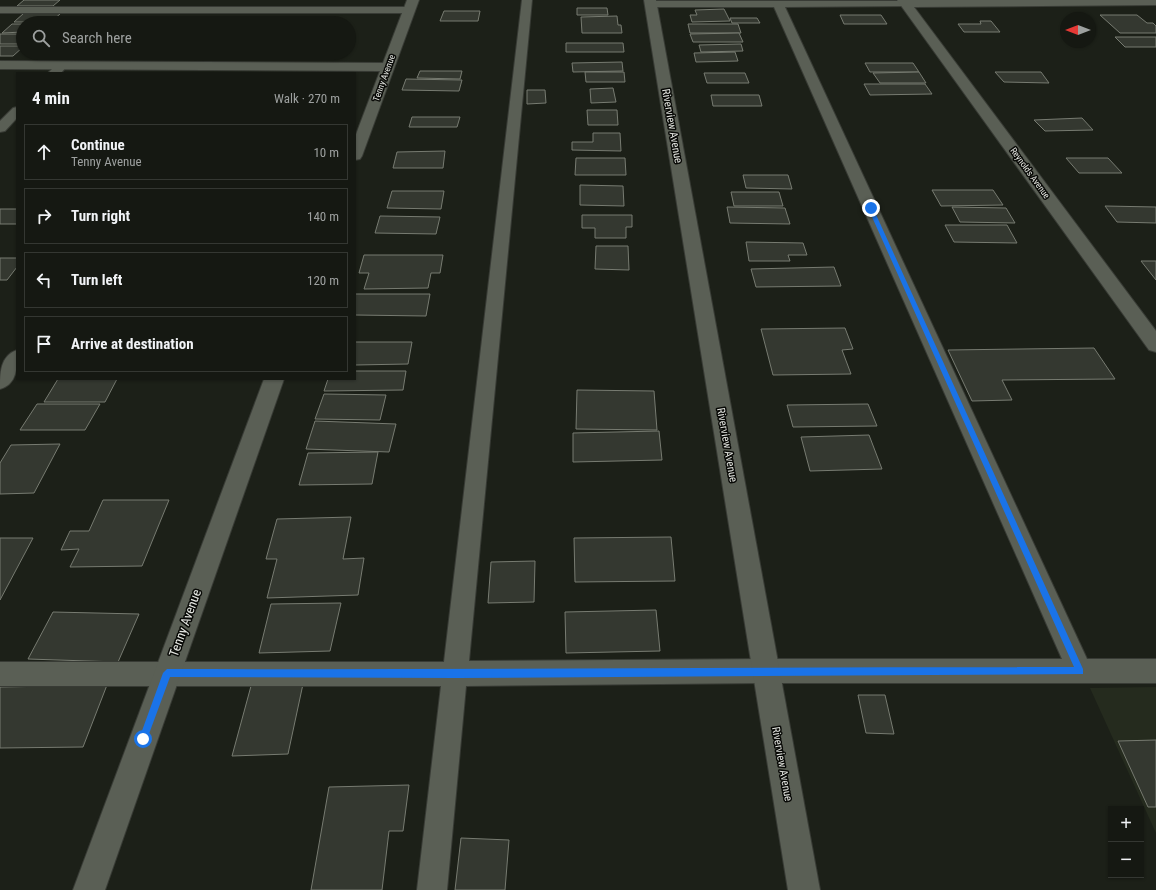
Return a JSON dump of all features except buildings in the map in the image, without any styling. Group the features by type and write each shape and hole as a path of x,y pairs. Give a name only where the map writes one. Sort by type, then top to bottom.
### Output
{"street":[{"name":"Riverview Avenue","path":"651,2 804,890"},
{"path":"905,2 1156,2"},
{"name":"Reynolds Avenue","path":"905,2 1156,345"},
{"name":"Tenny Avenue","path":"356,153 411,5"},
{"path":"0,65 58,70 212,70 387,67"},
{"path":"0,382 16,358"},
{"name":"Tenny Avenue","path":"89,890 274,380"}],"lane":[{"path":"432,890 527,0"},
{"path":"651,2 778,4 905,2"},
{"path":"778,4 1080,671"},
{"path":"0,10 411,5"},
{"path":"0,128 16,112"},
{"path":"0,674 1156,671"}],"shaded area":[{"path":"1156,687 1156,833 1144,806 1090,688"}],"route":[{"path":"143,739 167,673 456,674 766,671 1080,671 871,208"}]}
